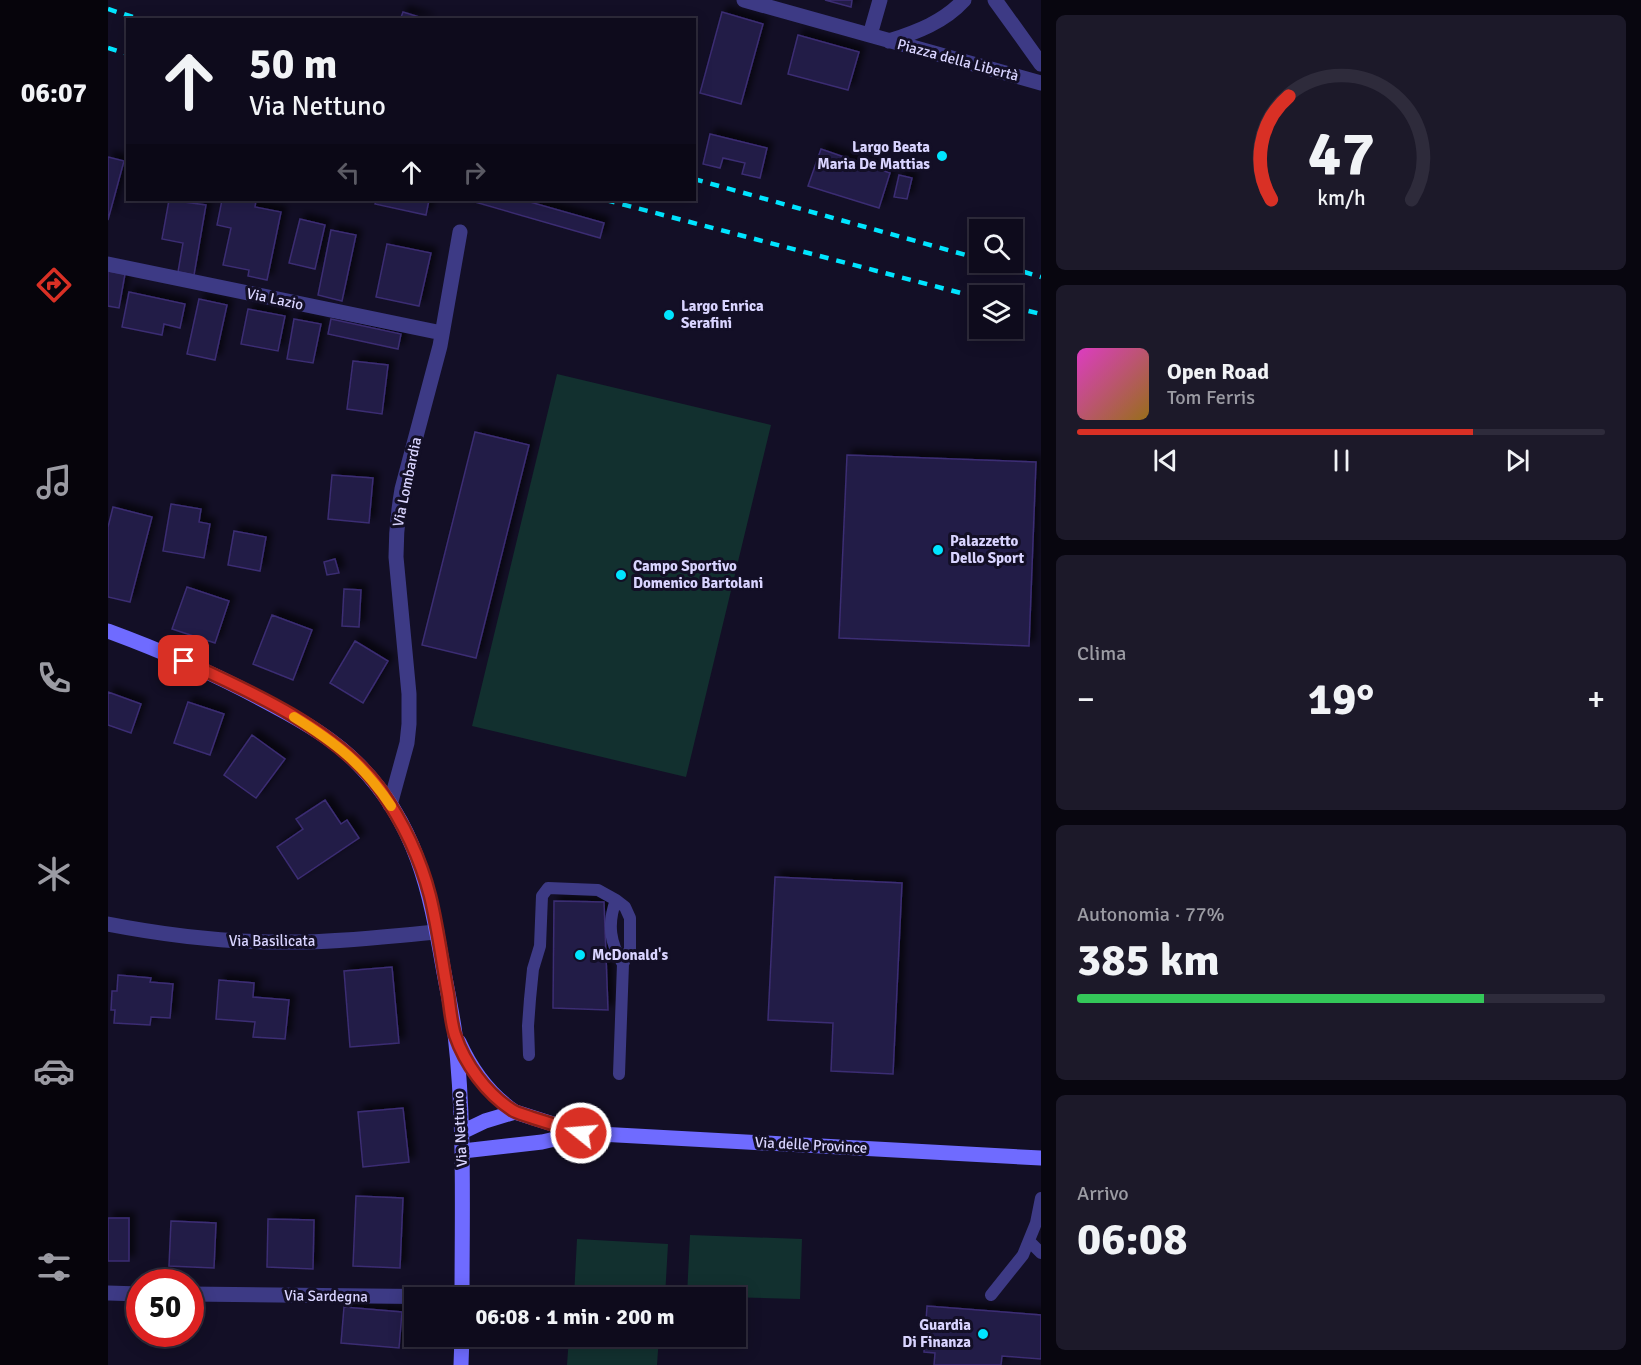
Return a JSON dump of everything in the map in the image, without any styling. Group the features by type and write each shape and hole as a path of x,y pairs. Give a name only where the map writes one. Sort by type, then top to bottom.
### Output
{"main road":[{"name":"Via Nettuno","path":"108,631 201,668 298,719 336,745 367,773 409,837 430,898 455,1034 463,1151 462,1287"},
{"name":"Via delle Province","path":"455,1034 475,1073 495,1096 515,1112 581,1133 1041,1158"},
{"path":"462,1132 485,1121 515,1112"},
{"name":"Via delle Province","path":"463,1151 542,1142 581,1133"},
{"path":"461,1365 462,1347"}],"street":[{"path":"870,35 880,0"},
{"name":"Piazza della Libertà","path":"889,41 934,23 953,11 964,0"},
{"name":"Piazza della Libertà","path":"995,0 1041,64"},
{"path":"750,1 889,41"},
{"name":"Piazza della Libertà","path":"889,41 1041,83"},
{"name":"Via Lombardia","path":"390,805 407,743 409,724 409,694 396,557 396,525 402,489 442,333 460,232"},
{"name":"Via Lazio","path":"108,264 442,333"},
{"name":"Via Basilicata","path":"108,924 182,936 247,942 334,940 437,932"},
{"path":"108,1293 126,1294"},
{"name":"Via Sardegna","path":"204,1294 404,1297"}],"lane":[{"path":"529,1055 530,999 533,969 540,946 542,896 548,888 598,890 625,907 630,918 630,949 623,964 620,1074"},
{"path":"616,900 612,913 611,931 614,949 623,964"},
{"path":"991,1295 1023,1255 1036,1223 1041,1198"},
{"path":"1029,1241 1041,1253"}],"green space":[{"name":"Campo Sportivo Domenico Bartolani","path":"557,374 771,425 686,777 472,726"},
{"path":"690,1235 802,1239 800,1299 746,1298 746,1287 687,1287"},
{"path":"577,1239 668,1244 666,1287 575,1287"},
{"path":"568,1347 658,1347 657,1365 567,1365"}],"building":[{"path":"825,0 852,0 851,7"},
{"path":"403,12 422,18 401,18"},
{"path":"722,12 763,24 741,104 700,93"},
{"path":"798,35 859,52 848,90 788,74"},
{"path":"710,134 767,148 760,178 742,174 745,163 723,158 720,168 703,164"},
{"path":"821,149 890,173 879,208 808,186"},
{"path":"108,157 124,161 108,220"},
{"path":"899,175 912,178 907,199 894,197"},
{"path":"169,201 206,205 194,275 178,272 183,243 162,239"},
{"path":"222,201 256,201 255,207 281,212 267,280 248,276 249,270 223,265 231,228 217,225"},
{"path":"376,201 429,201 426,215 375,204"},
{"path":"471,201 527,201 604,223 600,238"},
{"path":"300,219 325,225 315,269 289,263"},
{"path":"331,230 356,235 342,301 318,295"},
{"path":"387,244 431,253 419,306 376,297"},
{"path":"108,271 125,274 119,308 108,306"},
{"path":"129,292 185,304 180,328 164,324 162,335 122,327"},
{"path":"199,299 227,305 215,360 187,354"},
{"path":"248,309 285,316 278,351 241,344"},
{"path":"294,319 321,324 313,363 287,359"},
{"path":"331,319 401,334 398,349 328,334"},
{"path":"353,361 388,365 382,414 347,409"},
{"path":"475,432 529,445 476,658 422,645"},
{"name":"Palazzetto Dello Sport","path":"847,455 1036,462 1029,646 839,638"},
{"path":"332,475 373,478 369,523 328,519"},
{"path":"171,504 201,509 199,522 210,524 204,558 163,551"},
{"path":"113,507 152,517 130,602 108,597 108,527"},
{"path":"234,531 266,537 260,571 228,565"},
{"path":"335,559 339,573 327,575 324,562"},
{"path":"187,587 229,601 215,643 172,629"},
{"path":"344,589 361,590 359,627 342,626"},
{"path":"272,615 312,630 293,680 253,664"},
{"path":"355,641 388,661 363,703 330,683"},
{"path":"108,692 141,704 131,733 108,725"},
{"path":"188,702 224,714 210,755 174,743"},
{"path":"252,735 285,759 256,798 224,775"},
{"path":"325,800 341,824 347,820 359,838 298,879 277,847 303,829 296,819"},
{"path":"775,877 902,883 893,1074 831,1071 833,1023 768,1020"},
{"name":"McDonald's","path":"554,901 604,902 608,1010 553,1008"},
{"path":"392,967 399,1043 350,1047 344,971"},
{"path":"118,975 151,978 150,982 173,984 170,1018 151,1017 150,1025 114,1023 115,1010 111,1010 112,991 117,991"},
{"path":"219,980 254,983 253,997 289,1000 285,1039 253,1037 255,1022 216,1019"},
{"path":"403,1108 409,1162 363,1167 358,1112"},
{"path":"356,1196 403,1198 400,1268 353,1266"},
{"path":"108,1218 129,1218 129,1261 108,1261"},
{"path":"268,1219 314,1220 313,1269 267,1267"},
{"path":"171,1221 216,1223 214,1268 169,1266"},
{"name":"Guardia Di Finanza","path":"927,1306 1041,1315 1041,1359 1002,1356 1001,1365 934,1365 935,1353 924,1352"},
{"path":"344,1307 402,1312 399,1348 341,1343"}],"railway":[{"path":"108,9 136,18"},
{"path":"108,48 126,53"},
{"path":"696,180 969,256"},
{"path":"610,201 969,295"},
{"path":"1023,272 1041,277"},
{"path":"1023,310 1041,314"}],"slow traffic":[{"path":"294,717 336,745 358,764 391,806"}],"place":[{"name":"Largo Beata Maria De Mattias","path":"942,156"},
{"name":"Largo Enrica Serafini","path":"669,315"},
{"name":"Palazzetto Dello Sport","path":"938,550"},
{"name":"Campo Sportivo Domenico Bartolani","path":"621,575"},
{"name":"McDonald's","path":"580,955"},
{"name":"Guardia Di Finanza","path":"983,1334"}],"route":[{"path":"184,661 304,723 336,745 367,773 401,822 417,855 430,898 455,1034 467,1061 484,1085 507,1107 515,1112 581,1133"}]}
